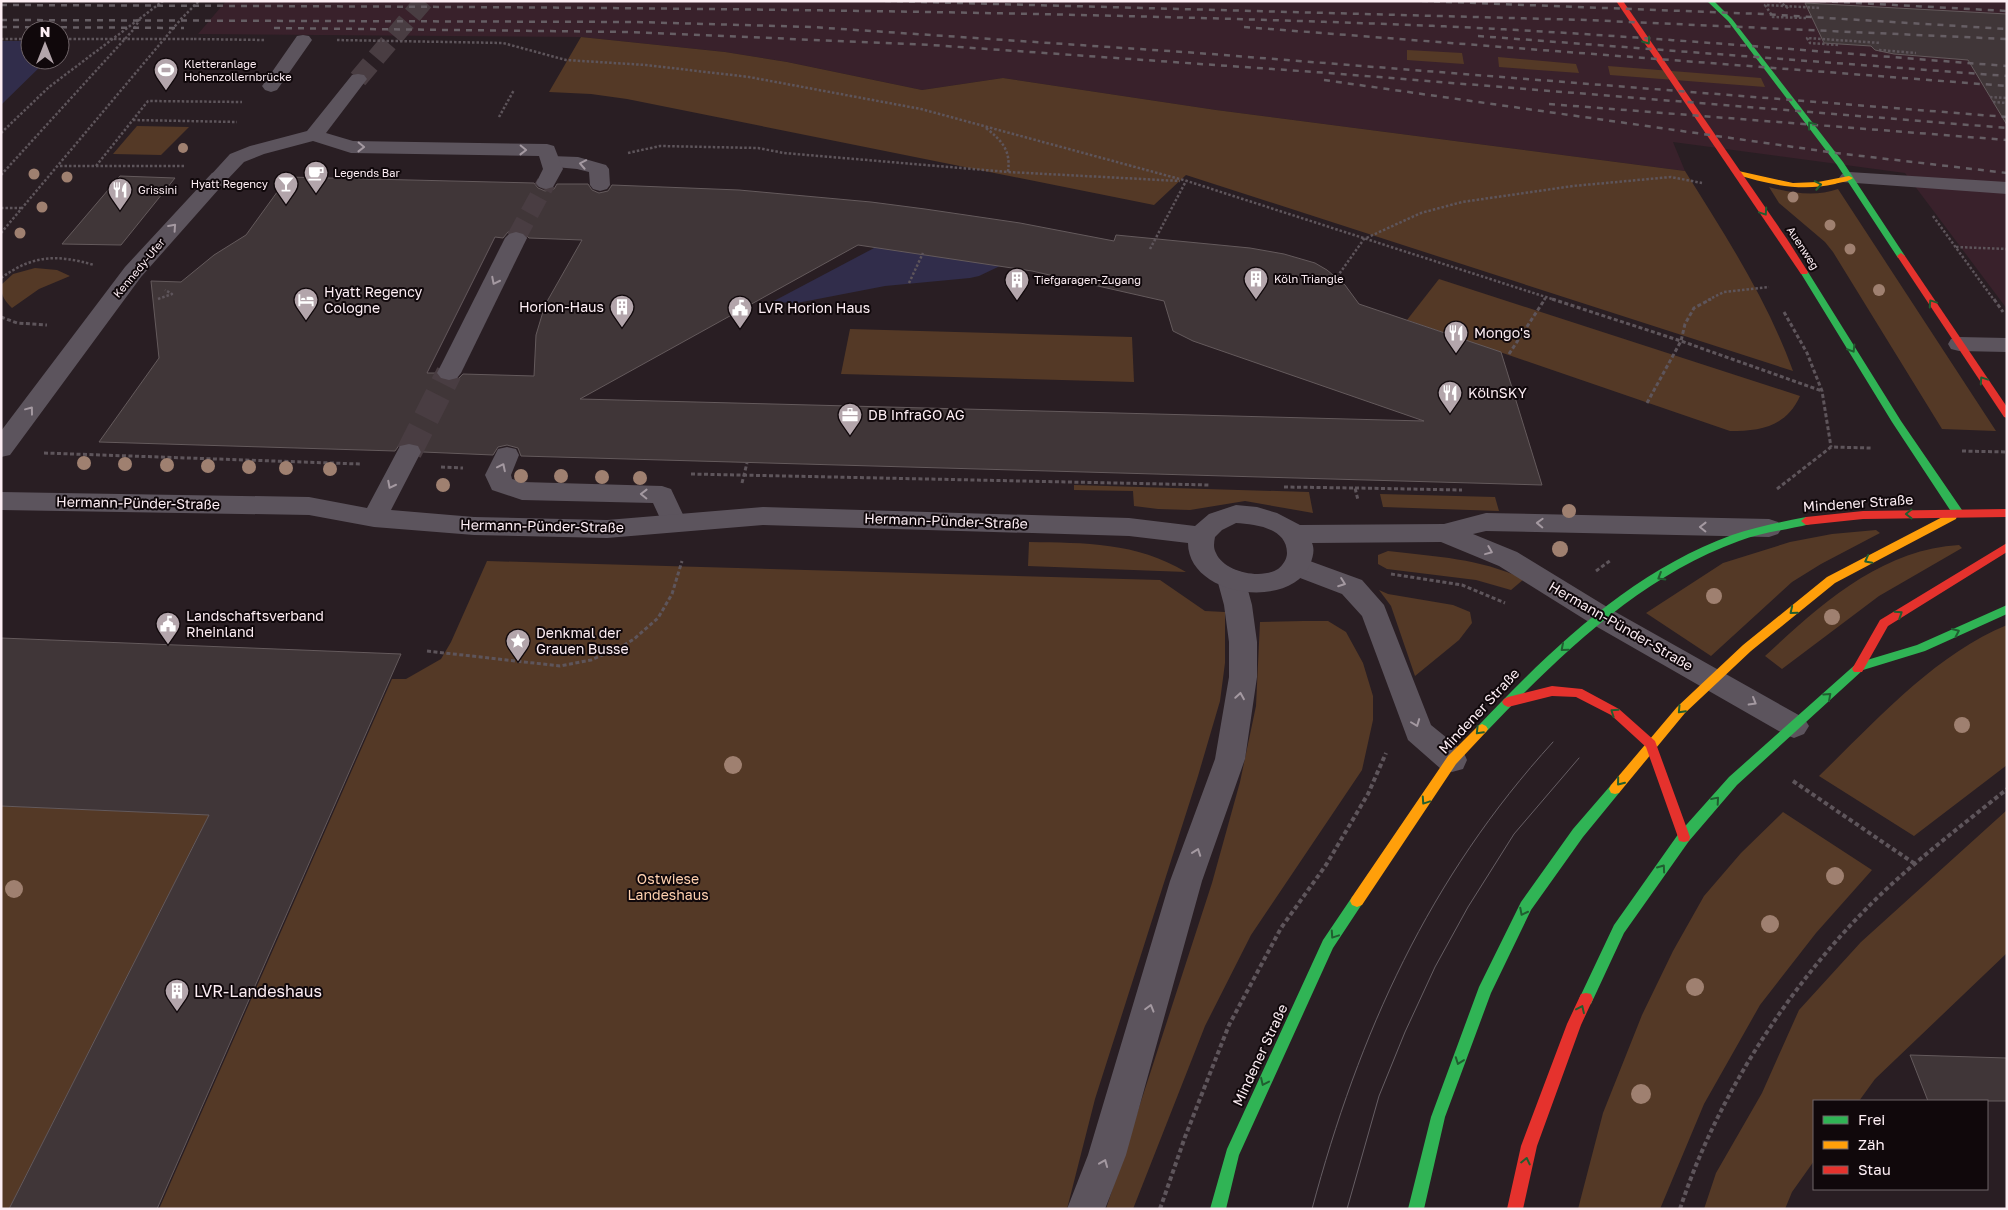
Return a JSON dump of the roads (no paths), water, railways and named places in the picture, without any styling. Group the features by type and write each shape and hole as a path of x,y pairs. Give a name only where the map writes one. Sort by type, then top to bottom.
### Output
{"main road":[{"name":"Auenweg","path":"1619,1 1783,239 1897,422 1958,514"},
{"path":"1710,1 1730,20 1849,178 2007,415"},
{"path":"1737,172 1762,180 1798,187 1816,186 1849,178"},
{"path":"1958,514 1990,526"},
{"name":"Mindener Straße","path":"1416,1209 1438,1117 1484,992 1526,906 1578,833 1651,744 1713,678 1831,580 1958,514"},
{"name":"Mindener Straße","path":"1218,1209 1232,1154 1328,944 1452,760 1543,666 1602,617 1645,586 1693,558 1726,542 1769,528 1807,521 1863,515 2007,514"},
{"path":"1515,1209 1529,1146 1574,1024 1619,929 1684,837 1733,781 1861,666 1884,624 2007,547"},
{"path":"1861,666 1921,648 2007,609"},
{"path":"1507,702 1552,691 1578,692 1615,712 1651,744 1684,837"}],"street":[{"path":"271,86 303,40"},
{"path":"358,79 314,135 351,147 547,150 553,169 546,184"},
{"name":"Kennedy-Ufer","path":"1,450 133,272 224,171 238,158 257,150 314,135"},
{"path":"551,162 578,163 599,169 600,185"},
{"path":"1849,178 2007,188"},
{"path":"449,373 516,238"},
{"path":"1959,344 2007,344"},
{"path":"374,518 408,452"},
{"path":"507,455 498,475 501,484 522,491 662,495 674,523"},
{"name":"Hermann-Pünder-Straße","path":"1,501 309,506 374,518 474,526 607,529 763,516 1130,526 1202,536"},
{"path":"1236,514 1252,514 1269,518 1283,525 1293,534 1299,545 1300,556 1296,566 1279,579 1263,583 1247,583 1218,573 1203,555 1200,545 1202,536 1209,526 1221,518 1236,514"},
{"name":"Hermann-Pünder-Straße","path":"1293,534 1364,532 1444,533 1486,522 1769,528"},
{"name":"Hermann-Pünder-Straße","path":"1444,533 1508,559 1602,617 1713,678 1794,726"},
{"path":"1296,566 1352,587 1374,612 1419,732 1452,760"},
{"path":"1086,1209 1107,1155 1186,881 1230,759 1243,677 1243,642 1238,605 1231,579"}],"tunnel":[{"path":"358,79 424,1"},
{"path":"516,238 546,183"},
{"path":"409,452 449,373"}],"tram line":[{"path":"1312,1209 1352,1081 1376,1020 1404,960 1435,903 1470,848 1509,794 1553,742"},
{"path":"1347,1209 1379,1096 1405,1032 1435,967 1468,907 1514,834 1579,758"}],"railway":[{"path":"885,1 1586,20 2007,39"},
{"path":"1422,1 1762,14 2007,29"},
{"path":"1820,1 2007,11"},
{"path":"1,5 884,11 1237,19 1487,28 2007,66"},
{"path":"1,20 636,22 812,27 1198,53 2007,117"},
{"path":"1,27 184,28"},
{"path":"1244,27 2007,86"},
{"path":"274,28 631,32 931,45 1329,73 2007,128"},
{"path":"1478,36 2007,76"},
{"path":"1324,80 1836,153 2007,173"},
{"path":"1549,104 2007,140"}],"place":[{"name":"Kletteranlage Hohenzollernbrücke","path":"166,91"},
{"name":"Legends Bar","path":"316,194"},
{"name":"Hyatt Regency","path":"286,205"},
{"name":"Grissini","path":"120,211"},
{"name":"Köln Triangle","path":"1256,300"},
{"name":"Tiefgaragen-Zugang","path":"1017,301"},
{"name":"Hyatt Regency Cologne","path":"306,321"},
{"name":"Horion-Haus","path":"622,328"},
{"name":"LVR Horion Haus","path":"740,329"},
{"name":"Mongo's","path":"1456,354"},
{"name":"KölnSKY","path":"1450,414"},
{"name":"DB InfraGO AG","path":"850,436"},
{"name":"Landschaftsverband Rheinland","path":"168,645"},
{"name":"Denkmal der Grauen Busse","path":"518,662"},
{"name":"LVR-Landeshaus","path":"177,1012"}],"park label":[{"name":"Ostwiese Landeshaus","path":"668,888"}]}
